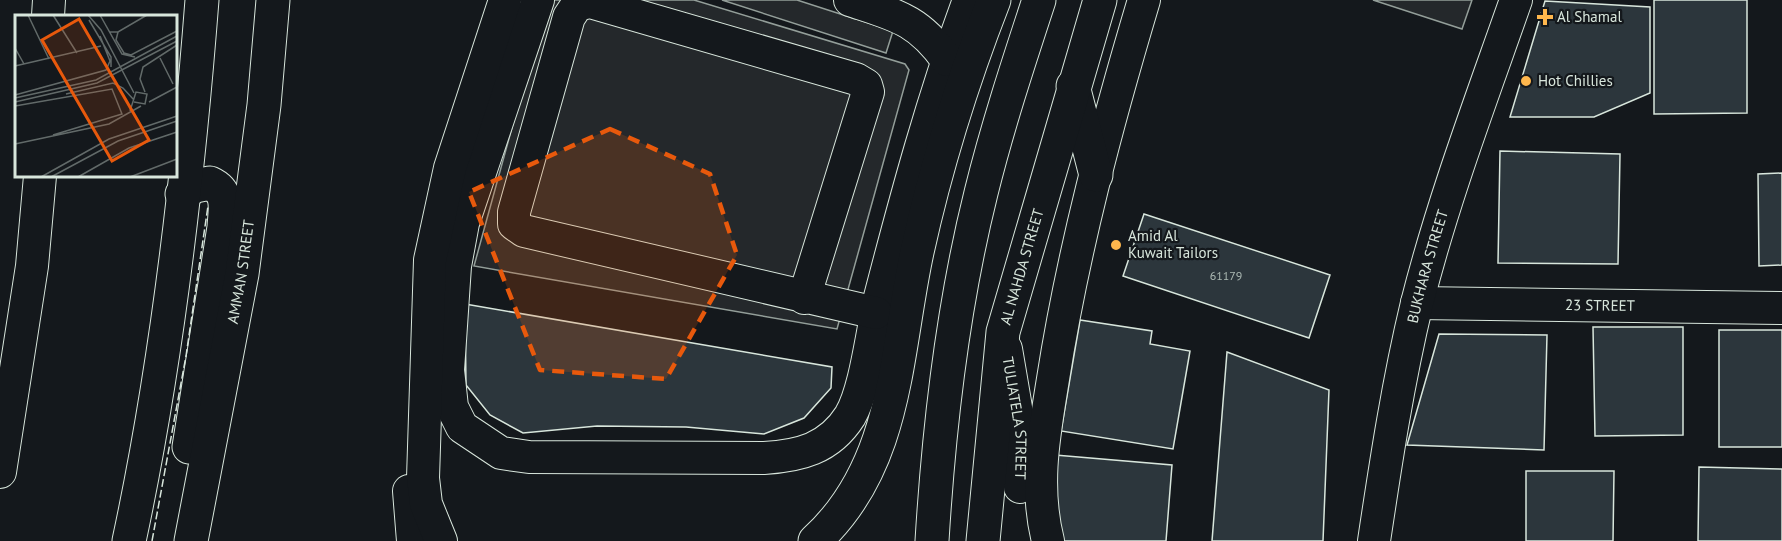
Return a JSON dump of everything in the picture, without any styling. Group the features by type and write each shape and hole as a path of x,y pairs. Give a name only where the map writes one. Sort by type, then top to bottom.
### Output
{"main road":[{"path":"129,541 156,399 183,194 202,0"},
{"name":"AMMAN STREET","path":"194,530 242,274 264,105 273,0"},
{"path":"932,541 937,450 955,326 981,194 1038,0"},
{"name":"AL NAHDA STREET","path":"983,541 1003,332 1100,0"},
{"path":"815,541 836,521 852,498 866,474 884,432 894,394 917,254 932,191 968,67 976,3"},
{"path":"1073,86 1096,175"},
{"path":"183,194 202,183 210,183 223,191 225,199 224,227 186,467 186,491 194,530"}],"street":[{"path":"48,15 49,0"},
{"path":"413,541 409,484 408,332 416,240 439,150 488,0"},
{"path":"441,541 426,504 423,478 430,260 450,168 505,0"},
{"path":"538,0 463,223 455,266 448,370 452,407 462,427 501,453 529,457 764,458 797,456 828,441 850,416 861,385 876,313 905,203 947,60 976,3"},
{"path":"850,0 908,20 930,38 947,60"},
{"path":"1048,541 1040,507 1041,460 1063,313 1096,175 1144,0"},
{"name":"BUKHARA STREET","path":"1374,541 1390,428 1417,303 1450,189 1516,0"},
{"path":"804,298 868,92 866,86 856,79 590,2 577,5 569,17 514,212 514,224 524,231 804,298 876,313"},
{"path":"908,20 937,19 976,3"},
{"path":"0,472 32,266 40,177"},
{"name":"23 STREET","path":"1417,303 1782,308"},
{"name":"TULIATELA STREET","path":"1003,332 1021,437 1020,503 1026,541"}],"highlighted area":[{"path":"610,129 710,174 737,255 666,379 540,370 469,192"}],"shaded area":[{"path":"547,0 694,0 905,64 909,70 837,329 474,266"},
{"path":"722,0 797,0 893,31 886,53"},
{"path":"1373,0 1472,0 1462,29"}],"building":[{"path":"1654,0 1747,0 1747,113 1654,114"},
{"path":"1545,1 1650,7 1650,93 1594,117 1510,117"},
{"path":"1500,151 1620,154 1618,264 1498,263"},
{"path":"1782,173 1782,265 1759,266 1758,174"},
{"path":"1144,214 1330,275 1309,338 1123,276"},
{"path":"465,304 832,367 831,388 804,418 764,434 686,427 597,426 523,433 490,415 466,385"},
{"path":"1080,320 1152,331 1150,344 1190,351 1173,449 1061,431"},
{"path":"1593,327 1683,327 1683,435 1595,436"},
{"path":"1719,330 1782,330 1782,447 1719,447"},
{"path":"1439,334 1547,335 1544,450 1407,445"},
{"path":"1227,352 1329,390 1323,541 1212,541"},
{"path":"1055,455 1172,465 1166,541 1062,541 1047,524"},
{"path":"1699,467 1782,469 1782,541 1698,541"},
{"path":"1526,471 1614,471 1613,541 1526,541"}],"fence":[{"path":"152,541 186,356 208,206"}],"place":[{"name":"Al Shamal","path":"1545,17"},
{"name":"Hot Chillies","path":"1526,81"},
{"name":"Amid Al Kuwait Tailors","path":"1116,245"}]}
